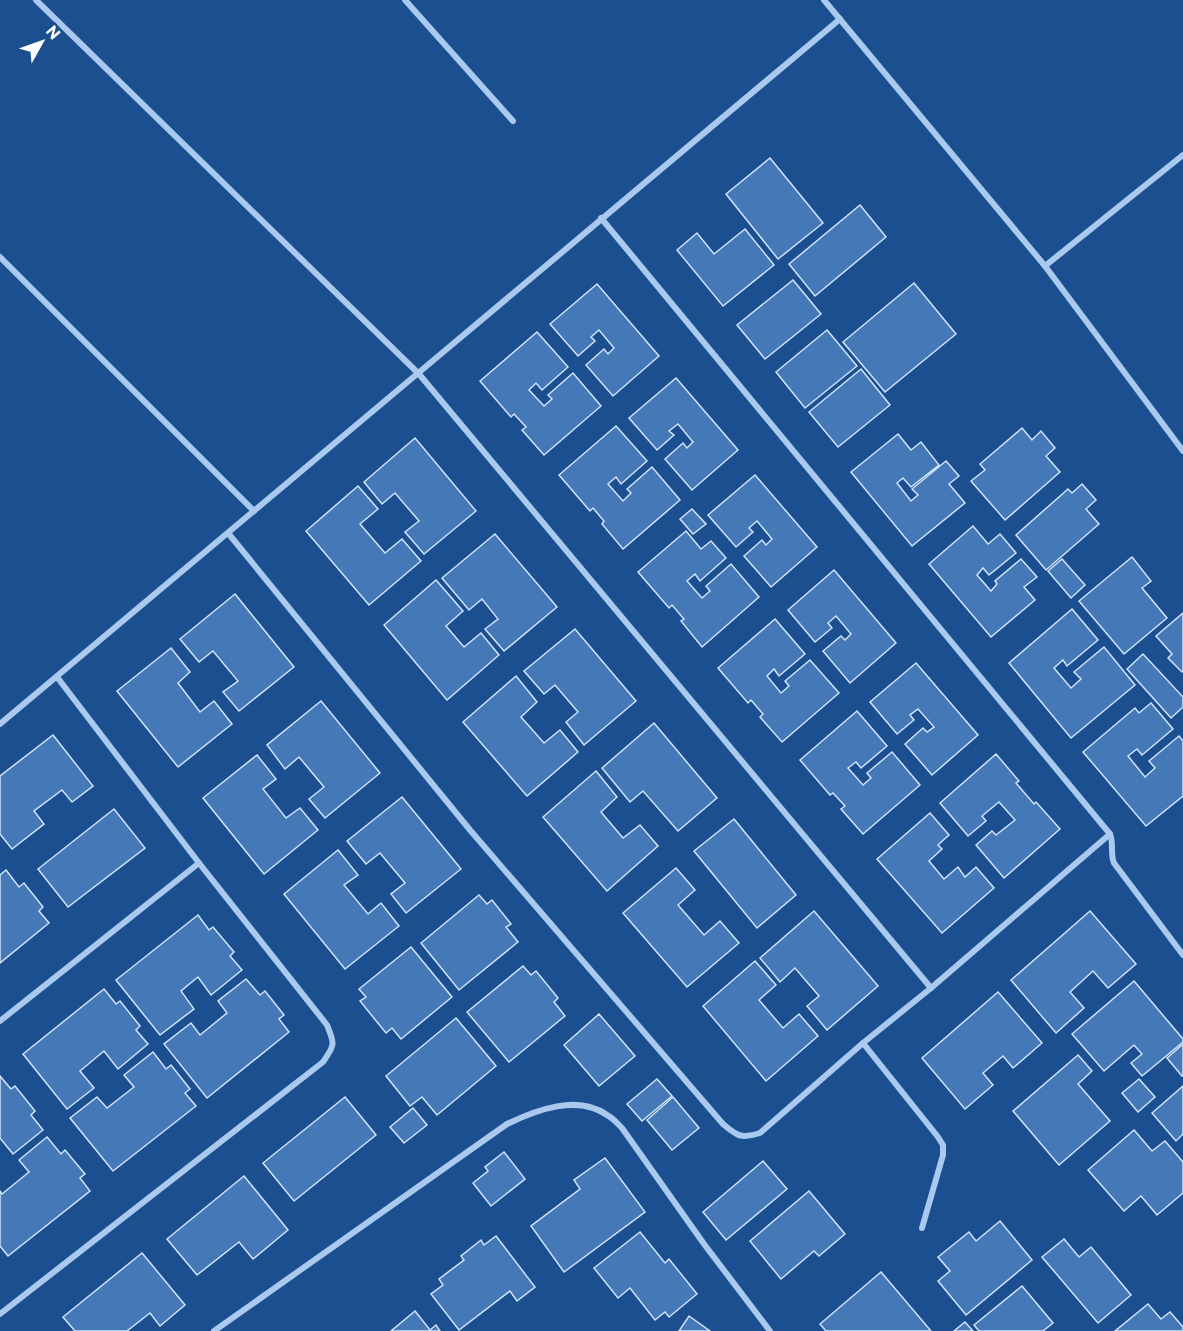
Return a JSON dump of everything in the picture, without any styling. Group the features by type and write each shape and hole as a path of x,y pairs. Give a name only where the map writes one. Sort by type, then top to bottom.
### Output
{"street":[{"path":"36,0 419,374 931,988"},
{"path":"405,0 513,121"},
{"path":"824,0 1044,266 1183,451"},
{"path":"0,724 840,19"},
{"path":"1044,266 1183,155"},
{"path":"601,219 1110,834 1114,863 1183,955"},
{"path":"0,257 255,511"},
{"path":"228,533 470,830 723,1124 737,1136 760,1133 1110,834"},
{"path":"0,1314 322,1062 332,1050 333,1040 327,1025 199,863 57,677"},
{"path":"0,1021 199,863"},
{"path":"863,1043 943,1145 943,1155 922,1228"},
{"path":"214,1331 507,1124 530,1113 563,1105 585,1105 607,1114 622,1128 704,1244 770,1331"}],"building":[{"path":"770,158 823,223 778,259 726,194"},
{"path":"860,205 886,237 815,296 789,264"},
{"path":"745,229 774,265 723,306 677,250 697,233 714,254"},
{"path":"793,280 821,314 765,359 737,325"},
{"path":"914,283 956,334 885,392 843,342"},
{"path":"597,284 659,356 613,396 586,365 604,349 608,354 614,348 599,330 591,337 595,341 578,356 550,324"},
{"path":"827,330 857,366 805,408 776,372"},
{"path":"537,332 568,367 542,390 536,383 529,390 544,406 552,399 548,395 573,373 601,406 544,455 522,430 526,427 514,414 511,417 480,381"},
{"path":"861,369 890,405 838,447 809,412"},
{"path":"676,378 738,450 692,490 665,459 683,443 687,448 693,442 678,424 669,431 674,435 657,450 629,418"},
{"path":"616,426 647,461 621,484 616,477 608,484 623,501 631,493 627,489 652,467 680,500 623,549 602,524 604,521 593,508 590,511 559,475"},
{"path":"1022,428 1032,440 1041,431 1055,448 1046,456 1060,472 1005,520 971,481 985,470 980,464"},
{"path":"898,434 911,450 921,442 939,465 911,487 903,478 897,483 911,501 918,495 912,489 946,461 959,476 949,484 965,503 912,546 851,472"},
{"path":"415,438 476,511 424,554 405,532 419,521 395,493 382,504 364,482"},
{"path":"755,475 817,547 771,587 744,556 762,540 766,545 772,539 757,521 749,528 753,532 736,547 708,515"},
{"path":"1082,484 1096,500 1086,509 1099,524 1046,570 1016,535 1068,489 1072,493"},
{"path":"358,486 378,509 360,524 385,553 402,539 421,561 369,605 306,531"},
{"path":"692,509 706,524 693,534 680,519"},
{"path":"973,526 988,544 1000,534 1016,553 989,575 983,568 977,575 991,591 997,584 995,581 1021,559 1037,577 1024,587 1035,600 991,637 929,564"},
{"path":"686,531 701,549 711,541 726,558 700,581 695,574 687,581 702,598 710,591 706,586 731,564 759,597 702,647 681,621 684,619 672,605 669,608 638,572"},
{"path":"495,534 557,607 504,651 485,629 498,619 482,599 469,610 442,578"},
{"path":"1132,557 1151,581 1142,588 1167,618 1124,654 1079,601"},
{"path":"1062,559 1085,585 1071,598 1048,571"},
{"path":"834,570 896,643 850,683 823,651 841,636 845,640 851,634 836,616 828,623 832,628 815,642 788,610"},
{"path":"436,580 463,611 446,626 464,647 481,633 499,655 447,700 384,625"},
{"path":"235,594 294,667 239,711 223,692 238,681 213,651 199,662 180,639"},
{"path":"1072,609 1098,640 1067,666 1063,660 1054,668 1071,688 1081,679 1074,672 1104,647 1135,685 1071,738 1009,663"},
{"path":"1183,613 1182,672 1168,658 1172,654 1156,636"},
{"path":"775,619 805,654 779,676 774,669 767,676 781,693 789,686 785,681 810,660 839,693 782,742 760,717 763,714 751,700 748,703 718,668"},
{"path":"575,629 636,701 584,745 566,722 578,712 555,685 544,694 524,671"},
{"path":"171,648 190,672 178,683 200,712 214,701 232,724 178,767 117,691"},
{"path":"1143,654 1183,697 1183,707 1171,718 1127,669"},
{"path":"916,663 978,735 932,775 905,744 923,728 927,732 934,727 918,709 910,715 914,720 897,734 870,702"},
{"path":"516,676 537,702 521,717 544,743 560,730 578,752 527,796 463,722"},
{"path":"321,701 380,773 325,818 309,799 324,787 299,757 285,769 267,745"},
{"path":"1151,703 1173,729 1142,755 1137,749 1128,756 1145,777 1155,768 1149,761 1179,736 1183,741 1183,796 1146,826 1083,752 1135,708 1139,713"},
{"path":"857,711 887,746 861,768 856,762 848,768 863,785 871,778 867,773 892,752 920,785 863,834 841,809 845,806 833,793 830,795 800,760"},
{"path":"654,723 717,798 678,831 643,791 630,802 602,768"},
{"path":"53,735 93,786 72,802 62,790 34,811 44,824 12,849 0,834 0,776"},
{"path":"996,754 1019,781 1016,783 1060,829 1004,878 976,845 992,831 996,835 1015,820 999,802 982,816 986,821 968,836 940,803"},
{"path":"257,755 276,779 263,789 286,818 300,808 318,830 264,874 203,798"},
{"path":"596,771 617,797 601,812 623,838 640,825 658,846 607,891 543,817"},
{"path":"402,797 461,869 406,913 391,894 405,883 380,853 366,864 347,841"},
{"path":"114,809 145,848 68,907 38,869"},
{"path":"930,813 949,835 938,845 942,849 929,861 944,879 958,867 965,877 976,867 994,888 942,933 877,859"},
{"path":"734,819 796,895 757,928 694,851"},
{"path":"338,850 358,875 344,885 368,914 381,903 399,926 345,969 284,894"},
{"path":"676,868 695,890 678,905 704,935 720,921 739,943 687,987 623,913"},
{"path":"6,870 19,887 24,883 43,907 39,911 49,923 0,963 0,875"},
{"path":"479,895 487,904 492,900 511,924 506,927 518,942 459,990 421,943"},
{"path":"814,911 878,986 827,1030 807,1006 819,996 795,968 780,982 760,958"},
{"path":"1090,911 1136,964 1108,988 1093,971 1070,992 1084,1008 1056,1033 1011,980"},
{"path":"198,915 209,930 213,927 234,952 230,956 242,970 211,995 198,977 181,991 194,1009 160,1035 116,980"},
{"path":"411,947 452,997 401,1039 392,1028 386,1033 360,1001 366,997 359,989"},
{"path":"755,961 776,985 759,1000 783,1028 799,1014 818,1036 766,1081 703,1006"},
{"path":"523,966 531,975 536,971 558,998 554,1002 565,1016 509,1062 467,1012"},
{"path":"246,979 260,995 265,991 284,1015 279,1019 289,1032 207,1098 164,1044 191,1023 200,1035 227,1013 218,1001"},
{"path":"1134,981 1183,1039 1183,1042 1142,1076 1131,1063 1142,1054 1134,1045 1104,1071 1072,1034"},
{"path":"104,989 116,1004 120,1001 140,1026 136,1030 148,1044 118,1069 104,1051 80,1071 94,1088 67,1109 23,1054"},
{"path":"998,992 1042,1043 1013,1068 1003,1056 983,1073 993,1085 965,1109 922,1058"},
{"path":"599,1014 635,1056 599,1086 564,1045"},
{"path":"456,1018 496,1066 437,1115 422,1097 410,1106 386,1076"},
{"path":"1183,1044 1183,1076 1182,1076 1167,1058"},
{"path":"153,1052 166,1069 171,1065 190,1089 185,1093 196,1106 113,1171 70,1118 97,1097 107,1108 134,1087 124,1075"},
{"path":"1078,1055 1092,1071 1078,1084 1110,1121 1059,1165 1013,1111"},
{"path":"0,1076 11,1089 15,1086 35,1111 31,1115 43,1130 13,1154 0,1138"},
{"path":"657,1079 672,1096 642,1121 627,1104"},
{"path":"1139,1079 1155,1097 1138,1112 1122,1093"},
{"path":"1183,1086 1183,1134 1176,1141 1152,1113"},
{"path":"345,1097 376,1135 294,1201 263,1163"},
{"path":"673,1097 699,1128 672,1150 647,1120"},
{"path":"413,1108 427,1125 404,1143 390,1127"},
{"path":"1134,1130 1152,1151 1165,1141 1183,1162 1183,1193 1157,1215 1141,1196 1124,1211 1088,1170"},
{"path":"47,1137 61,1154 65,1150 85,1174 80,1178 90,1191 8,1256 0,1246 0,1191 2,1194 29,1172 19,1160"},
{"path":"504,1152 525,1179 491,1206 473,1183 488,1171 485,1167"},
{"path":"605,1158 645,1212 564,1272 531,1226 580,1189 574,1180"},
{"path":"763,1161 787,1189 726,1240 703,1212"},
{"path":"244,1176 288,1230 253,1259 239,1242 197,1275 167,1239"},
{"path":"809,1191 845,1234 819,1256 814,1251 781,1279 750,1241"},
{"path":"1000,1221 1032,1260 966,1315 938,1281 950,1271 938,1257 969,1232 976,1241"},
{"path":"640,1232 665,1263 669,1259 697,1294 669,1317 665,1312 655,1320 630,1288 618,1298 594,1268"},
{"path":"496,1236 535,1287 517,1301 510,1291 459,1330 431,1294 443,1285 439,1279 464,1260 461,1256 481,1240 484,1245"},
{"path":"1064,1239 1079,1257 1091,1247 1131,1295 1098,1323 1042,1257"},
{"path":"142,1253 185,1305 160,1326 150,1313 127,1331 75,1331 63,1317"},
{"path":"881,1272 931,1331 826,1331 820,1324"},
{"path":"1022,1286 1053,1323 1043,1331 979,1331 974,1325"},
{"path":"1148,1304 1161,1319 1170,1312 1183,1327 1183,1331 1115,1331"},
{"path":"415,1311 430,1330 436,1325 440,1331 391,1331"},
{"path":"689,1316 710,1331 679,1331"},
{"path":"965,1322 973,1331 954,1331"}]}
